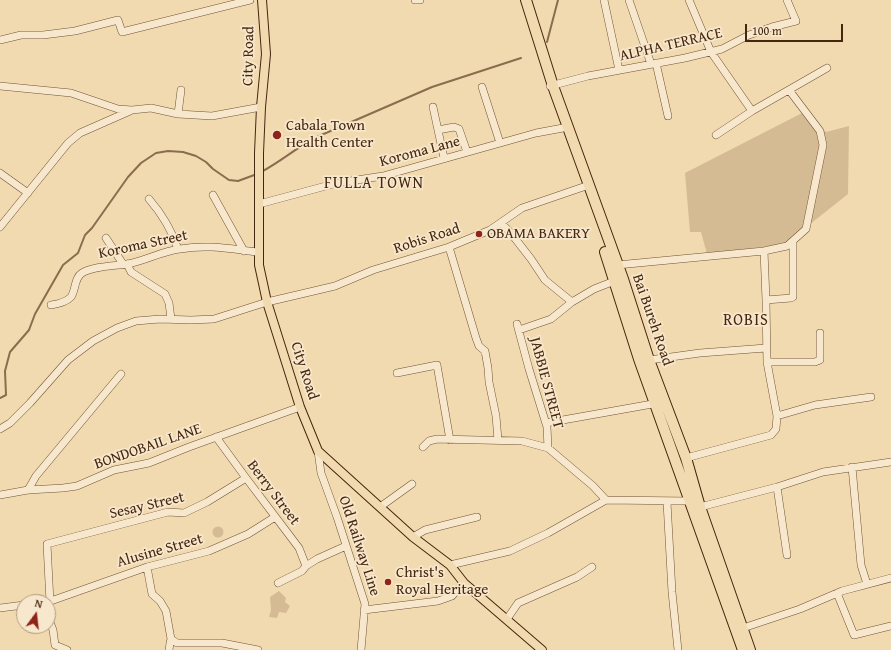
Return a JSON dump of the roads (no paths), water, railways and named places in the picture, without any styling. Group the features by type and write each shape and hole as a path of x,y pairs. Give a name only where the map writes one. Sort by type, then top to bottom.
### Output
{"highway":[{"name":"Bai Bureh Road","path":"520,0 619,280 649,360 689,501 743,650"},
{"name":"Bai Bureh Road","path":"526,0 563,128 617,265 619,280 639,358 686,458 700,506 750,650"}],"main road":[{"name":"City Road","path":"262,0 266,54 261,107 258,265 267,302 300,407 318,451 413,537 450,565 463,584 507,619 542,650"}],"street":[{"path":"0,40 21,36 75,31 118,20 122,32 250,0"},
{"path":"604,0 619,70"},
{"path":"629,0 653,64 668,116"},
{"path":"689,0 711,52 752,111"},
{"name":"ALPHA TERRACE","path":"551,86 588,76 722,49 755,33 796,21 787,0"},
{"path":"716,135 752,111 827,68"},
{"path":"0,86 71,93 118,109 132,110 151,108 178,114 212,116 261,107"},
{"path":"482,87 500,143"},
{"path":"178,114 181,90"},
{"path":"617,265 764,251 787,246 806,229 823,145 820,131 789,90"},
{"path":"433,107 444,158"},
{"path":"0,227 68,143 80,133 132,110"},
{"path":"438,130 454,127 459,130 467,152"},
{"name":"Koroma Lane","path":"259,204 337,183 383,176 536,133 563,128"},
{"path":"0,173 28,193"},
{"name":"Robis Road","path":"0,429 10,423 30,403 68,360 93,341 117,328 136,321 160,319 214,319 267,302 335,286 373,270 450,247 490,230 522,208 586,187"},
{"path":"214,195 244,251"},
{"path":"150,199 173,234 178,249"},
{"path":"501,223 527,253 545,280 572,302 594,289 619,280"},
{"path":"106,238 131,272 165,294 170,303 171,319"},
{"path":"766,300 791,298 793,296 793,241"},
{"name":"Koroma Street","path":"51,305 63,302 71,297 78,277 81,273 87,270 125,264 178,249 196,246 216,246 258,252"},
{"path":"450,247 476,338 479,346 485,351 489,382 496,416 498,440"},
{"path":"686,458 771,436 776,429 777,416 767,362 766,348 764,251"},
{"name":"JABBIE STREET","path":"548,448 546,423 528,368 518,327 551,319 572,302"},
{"path":"767,362 815,362 820,360 820,333"},
{"path":"649,360 700,353 766,348"},
{"path":"398,373 437,365 450,440"},
{"path":"28,490 36,476 121,374"},
{"path":"777,416 815,405 871,397"},
{"path":"546,423 660,402"},
{"name":"BONDOBAIL LANE","path":"0,495 28,490 77,486 114,470 149,463 300,407"},
{"name":"Berry Street","path":"216,437 299,548 306,566"},
{"path":"423,447 429,441 437,439 522,441 548,448 593,486 606,500"},
{"name":"Old Railway Line","path":"318,451 321,473 365,604 361,650"},
{"path":"700,506 777,487 823,472 891,462"},
{"path":"852,467 861,565 867,584"},
{"name":"Sesay Street","path":"49,594 47,544 168,512 184,513 207,502 246,478"},
{"path":"380,506 412,484"},
{"path":"777,487 787,555"},
{"path":"450,565 510,551 548,533 606,500 667,502 689,501"},
{"path":"667,502 672,592 678,650"},
{"name":"Alusine Street","path":"56,600 147,567 209,551 248,534 275,517"},
{"path":"413,537 425,530 477,517"},
{"path":"278,583 302,571 306,566 317,559 346,546"},
{"path":"147,567 152,594 160,601 166,611 174,641"},
{"path":"507,619 518,603 577,577 592,567"},
{"path":"743,628 800,609 837,593 891,578"},
{"path":"364,610 397,607 438,600 452,596 463,584 471,594"},
{"path":"837,593 854,635 891,626"},
{"path":"0,608 16,606"},
{"path":"54,634 55,645 67,650"},
{"path":"169,650 170,643 174,641 222,643 258,650"}],"waterway":[{"path":"547,42 558,0"},
{"path":"261,172 319,136 432,87 521,58"},
{"path":"0,398 6,395 5,371 10,352 29,330 35,314 63,265 78,253 85,235 92,228 128,177 141,163 156,153 168,151 183,152 196,156 206,162 229,180 238,181 257,174"}],"place":[{"name":"Cabala Town Health Center","path":"277,135"},
{"name":"OBAMA BAKERY","path":"479,234"},
{"name":"Christ's Royal Heritage","path":"388,582"}],"district":[{"name":"FULLA TOWN","path":"374,184"},
{"name":"ROBIS","path":"746,321"}]}
